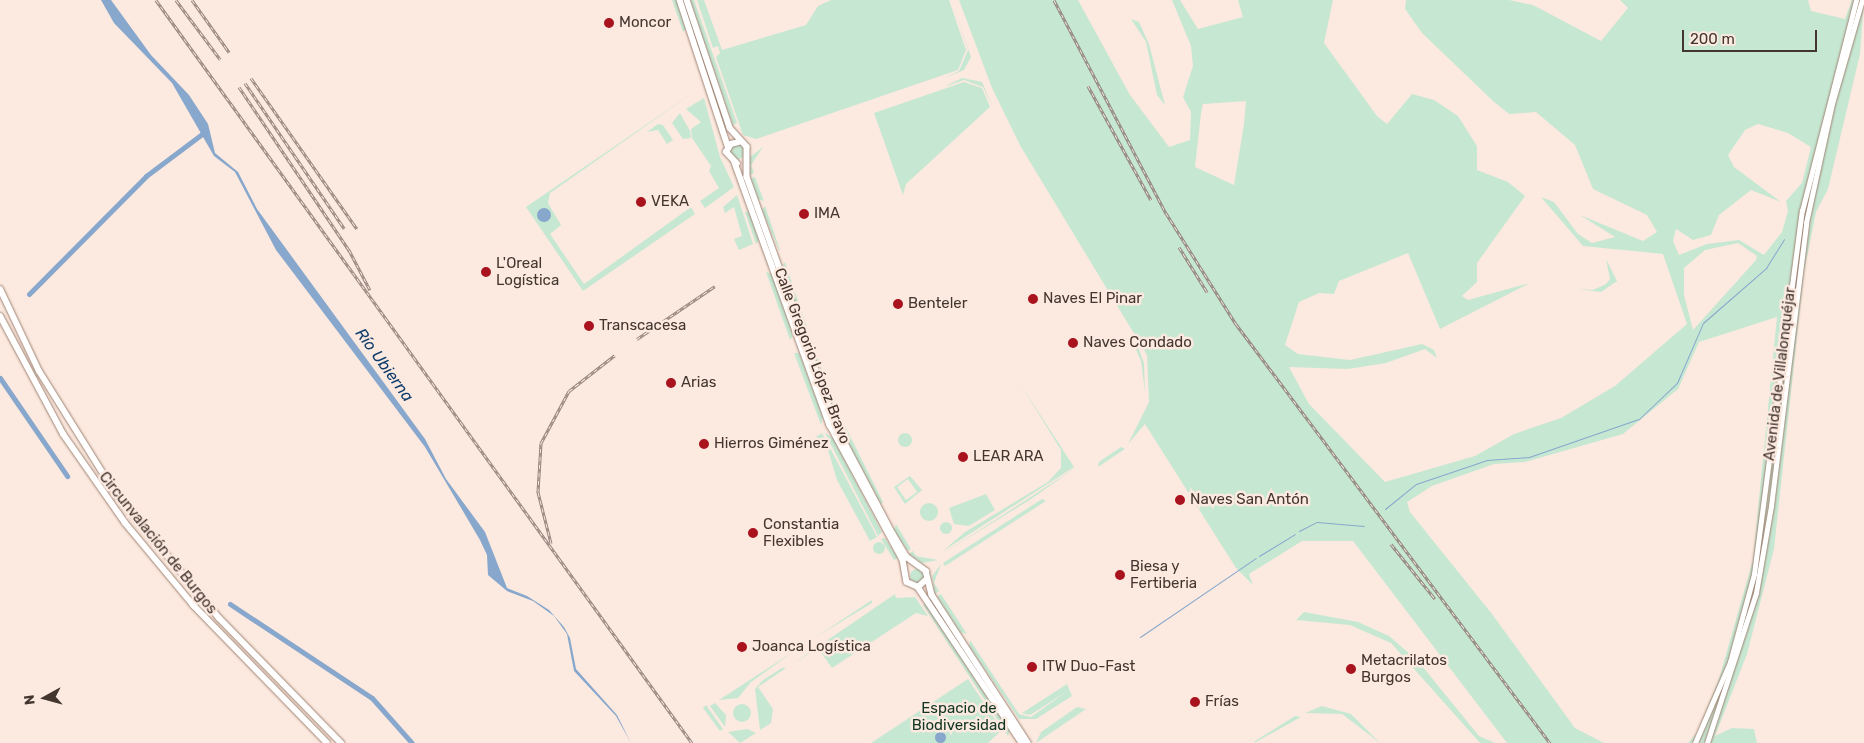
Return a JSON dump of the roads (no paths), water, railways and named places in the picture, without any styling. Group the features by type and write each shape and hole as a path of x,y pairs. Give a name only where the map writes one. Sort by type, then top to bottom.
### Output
{"highway":[{"name":"Circunvalación de Burgos","path":"0,289 39,371 116,494 219,618 341,743"},
{"name":"Circunvalación de Burgos","path":"0,316 63,434 125,523 193,605 327,743"}],"main road":[{"path":"680,0 728,146 726,155 735,164 746,160 747,147 739,142 730,128 686,0"},
{"path":"728,146 739,142"},
{"name":"Calle Gregorio López Bravo","path":"746,160 747,177 833,419 877,508 907,557 920,566 928,578"},
{"name":"Calle Gregorio López Bravo","path":"735,164 828,419 906,574 908,584 918,587"},
{"path":"906,574 920,566"},
{"path":"1022,743 918,587 928,578 932,595 1028,743"}],"street":[{"name":"Avenida de Villalonquéjar","path":"1695,743 1730,662 1752,584 1799,229 1819,128 1856,0"},
{"name":"Avenida de Villalonquéjar","path":"1706,743 1756,593 1772,506 1806,223 1832,104 1862,0"}],"water":[{"path":"101,0 111,0 151,55 189,95 208,124 215,153 238,172 257,209 425,439 446,479 485,532 507,588 527,596 549,610 564,627 570,638 576,669 617,715 631,743 616,716 574,671 567,634 554,616 533,601 507,591 488,575 487,555 480,540 425,447 276,250 235,172 214,156 172,83 114,23"},
{"path":"541,208 547,208 551,215 547,222 541,222 537,218 537,212"},
{"path":"940,731 946,737 940,743 934,737"}],"waterway":[{"path":"29,294 146,176 206,131"},
{"path":"1385,509 1416,484 1487,460 1529,457 1639,419 1677,383 1703,323 1766,268 1784,239"},
{"path":"0,378 67,476"},
{"path":"1299,531 1317,522 1364,526"},
{"path":"1259,556 1295,534"},
{"path":"1140,637 1256,558"},
{"path":"230,604 372,698 412,743"}],"railway":[{"path":"156,0 692,743"},
{"path":"176,0 220,59"},
{"path":"192,0 229,52"},
{"path":"1054,0 1166,213 1236,324 1550,743"},
{"path":"251,78 357,229"},
{"path":"245,83 344,228"},
{"path":"1088,86 1151,200"},
{"path":"239,87 349,250 370,290"},
{"path":"1179,247 1207,292"},
{"path":"637,339 715,286"},
{"path":"551,543 538,492 541,443 569,391 615,355"},
{"path":"1391,544 1435,599"}],"place":[{"name":"Moncor","path":"609,23"},
{"name":"VEKA","path":"641,202"},
{"name":"IMA","path":"804,214"},
{"name":"L'Oreal Logística","path":"486,272"},
{"name":"Naves El Pinar","path":"1033,299"},
{"name":"Benteler","path":"898,304"},
{"name":"Transcacesa","path":"589,326"},
{"name":"Naves Condado","path":"1073,343"},
{"name":"Arias","path":"671,383"},
{"name":"Hierros Giménez","path":"704,444"},
{"name":"LEAR ARA","path":"963,457"},
{"name":"Naves San Antón","path":"1180,500"},
{"name":"Constantia Flexibles","path":"753,533"},
{"name":"Biesa y Fertiberia","path":"1120,575"},
{"name":"Joanca Logística","path":"742,647"},
{"name":"ITW Duo-Fast","path":"1032,667"},
{"name":"Metacrilatos Burgos","path":"1351,669"},
{"name":"Frías","path":"1195,702"}],"water label":[{"name":"Río Ubierna","path":"384,365"}],"park label":[{"name":"Espacio de Biodiversidad","path":"959,716"}]}
